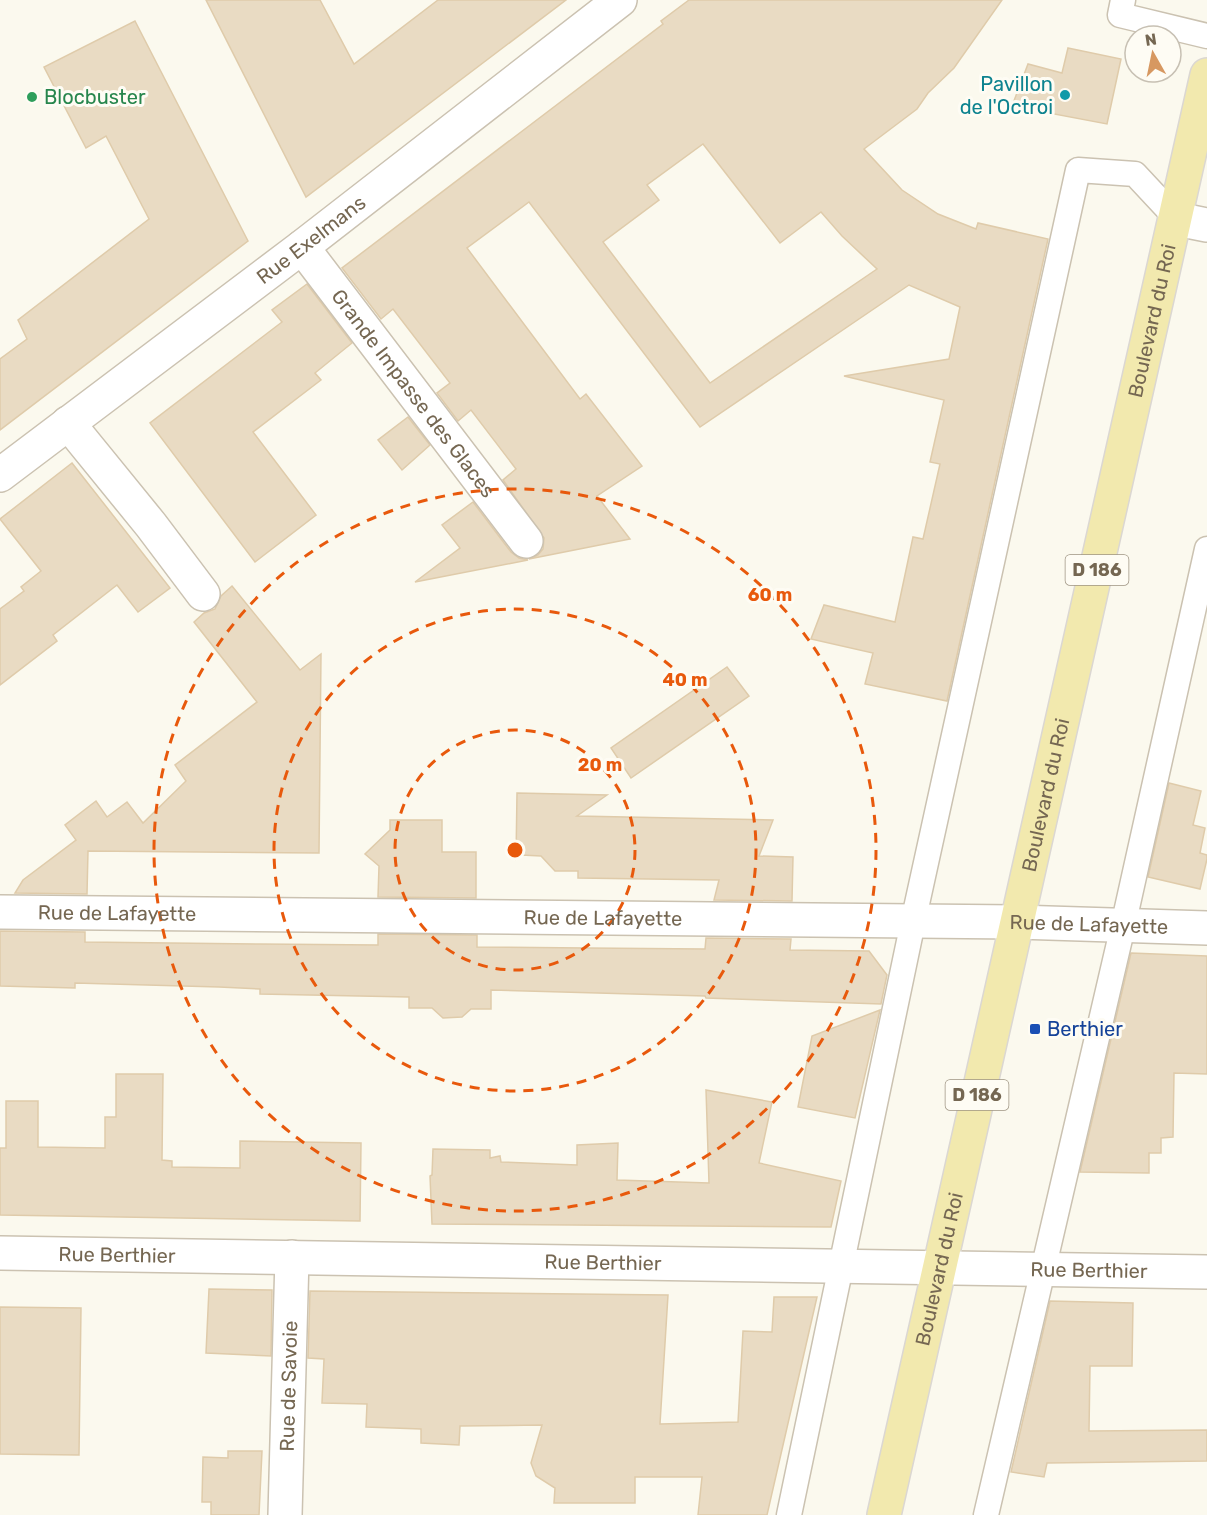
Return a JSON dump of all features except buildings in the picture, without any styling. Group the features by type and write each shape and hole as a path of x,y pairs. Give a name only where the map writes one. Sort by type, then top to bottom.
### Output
{"main road":[{"name":"Boulevard du Roi","path":"884,1515 1017,922 1192,222 1207,75"}],"street":[{"name":"Rue Exelmans","path":"0,475 302,247 620,0"},
{"name":"Grande Impasse des Glaces","path":"302,247 526,541"},
{"path":"69,423 203,594"},
{"name":"Rue de Lafayette","path":"0,912 1017,922 1207,928"},
{"name":"Rue Berthier","path":"0,1253 1207,1272"},
{"name":"Rue de Savoie","path":"285,1515 292,1257"}],"lane":[{"path":"1123,0 1120,15 1207,36"},
{"path":"789,1515 843,1266 913,922 1078,170 1134,174 1192,222"},
{"path":"986,1515 1041,1270 1124,926 1207,549"}],"place":[{"name":"Pavillon de l'Octroi","path":"1065,95"},
{"name":"Blocbuster","path":"32,97"},
{"name":"Berthier","path":"1035,1029"}]}
